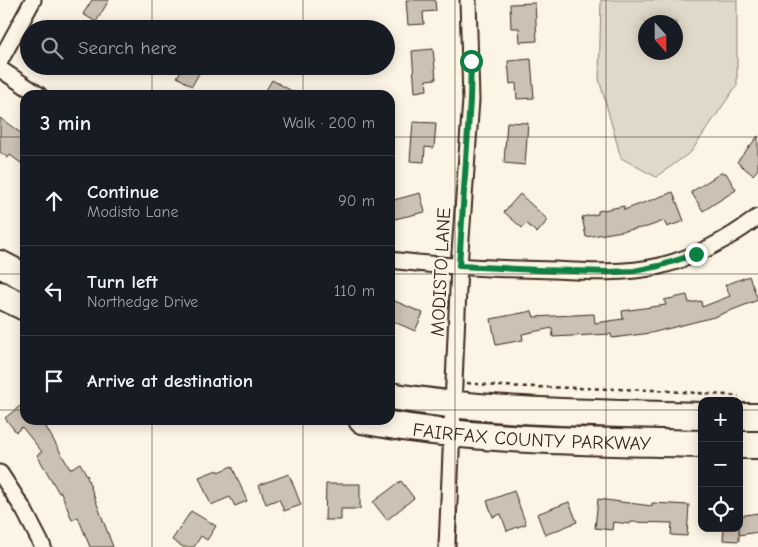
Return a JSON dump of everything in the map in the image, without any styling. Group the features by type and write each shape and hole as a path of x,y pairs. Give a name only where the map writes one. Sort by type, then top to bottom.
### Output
{"highway":[{"path":"0,264 20,274"},
{"path":"0,295 20,305"},
{"name":"FAIRFAX COUNTY PARKWAY","path":"395,397 454,405 528,411 698,416"},
{"path":"743,408 758,417"},
{"name":"FAIRFAX COUNTY PARKWAY","path":"392,425 495,437 567,441 698,444"},
{"path":"743,445 758,445"}],"street":[{"path":"22,20 33,0"},
{"name":"MODISTO LANE","path":"447,547 459,266 470,100 468,0"},
{"path":"0,61 20,24"},
{"path":"0,69 32,90"},
{"path":"395,260 459,266 578,271 634,271 659,266 696,254 730,236 758,217"},
{"path":"0,473 24,510 43,547"}],"path":[{"path":"483,384 655,390 698,398"}],"shaded area":[{"path":"601,0 737,0 737,85 691,152 656,177 621,158 599,79"}],"building":[{"path":"92,0 109,0 97,20 93,20 83,14"},
{"path":"406,0 435,0 436,11 423,12 424,24 408,25"},
{"path":"535,3 537,41 520,42 519,28 511,28 510,4"},
{"path":"433,49 436,79 426,80 427,90 415,92 412,51"},
{"path":"531,59 534,98 517,99 516,83 510,84 508,61"},
{"path":"178,75 198,75 192,86 177,77"},
{"path":"272,80 290,90 266,90"},
{"path":"0,118 20,132 20,162 10,155 8,158 0,152"},
{"path":"413,122 436,123 434,148 425,147 424,162 410,161"},
{"path":"507,122 528,123 525,165 504,163"},
{"path":"758,136 758,169 753,175 737,162"},
{"path":"721,173 726,173 736,190 703,211 691,192"},
{"path":"673,192 684,221 667,227 664,221 647,227 586,237 582,217 598,214 598,211 624,206 624,210"},
{"path":"420,193 425,212 395,219 395,200"},
{"path":"520,194 548,220 537,233 526,223 522,228 504,212"},
{"path":"749,276 758,300 714,317 651,333 612,338 611,334 553,337 552,328 522,334 523,340 496,345 491,319 532,311 534,317 594,314 595,323 623,319 622,311 666,305 664,300 687,295 689,303 701,301 702,307 730,296 725,285"},
{"path":"395,301 423,313 415,331 395,322"},
{"path":"20,406 20,425 49,425 46,427 70,469 80,463 88,477 113,547 90,547 78,517 72,520 61,492 59,493 37,455 42,452 22,427 16,432 5,418"},
{"path":"232,466 247,501 235,506 230,497 211,505 199,477"},
{"path":"289,474 301,505 284,511 279,499 266,504 259,485"},
{"path":"401,481 414,498 387,520 373,502"},
{"path":"326,484 360,484 360,509 341,509 341,520 325,520"},
{"path":"514,491 526,524 507,531 501,514 493,517 487,501"},
{"path":"598,499 652,506 652,503 689,505 687,536 671,535 672,523 631,522 630,524 613,522 612,530 595,528"},
{"path":"569,502 577,522 545,535 537,514"},
{"path":"191,511 216,526 207,540 201,536 194,547 183,547 172,540"},
{"path":"758,513 758,532 739,535 739,532 743,532 743,515"},
{"path":"724,532 739,532 739,541 723,540"}],"route":[{"path":"471,61 459,266 608,272 634,271 659,266 696,254"}]}
